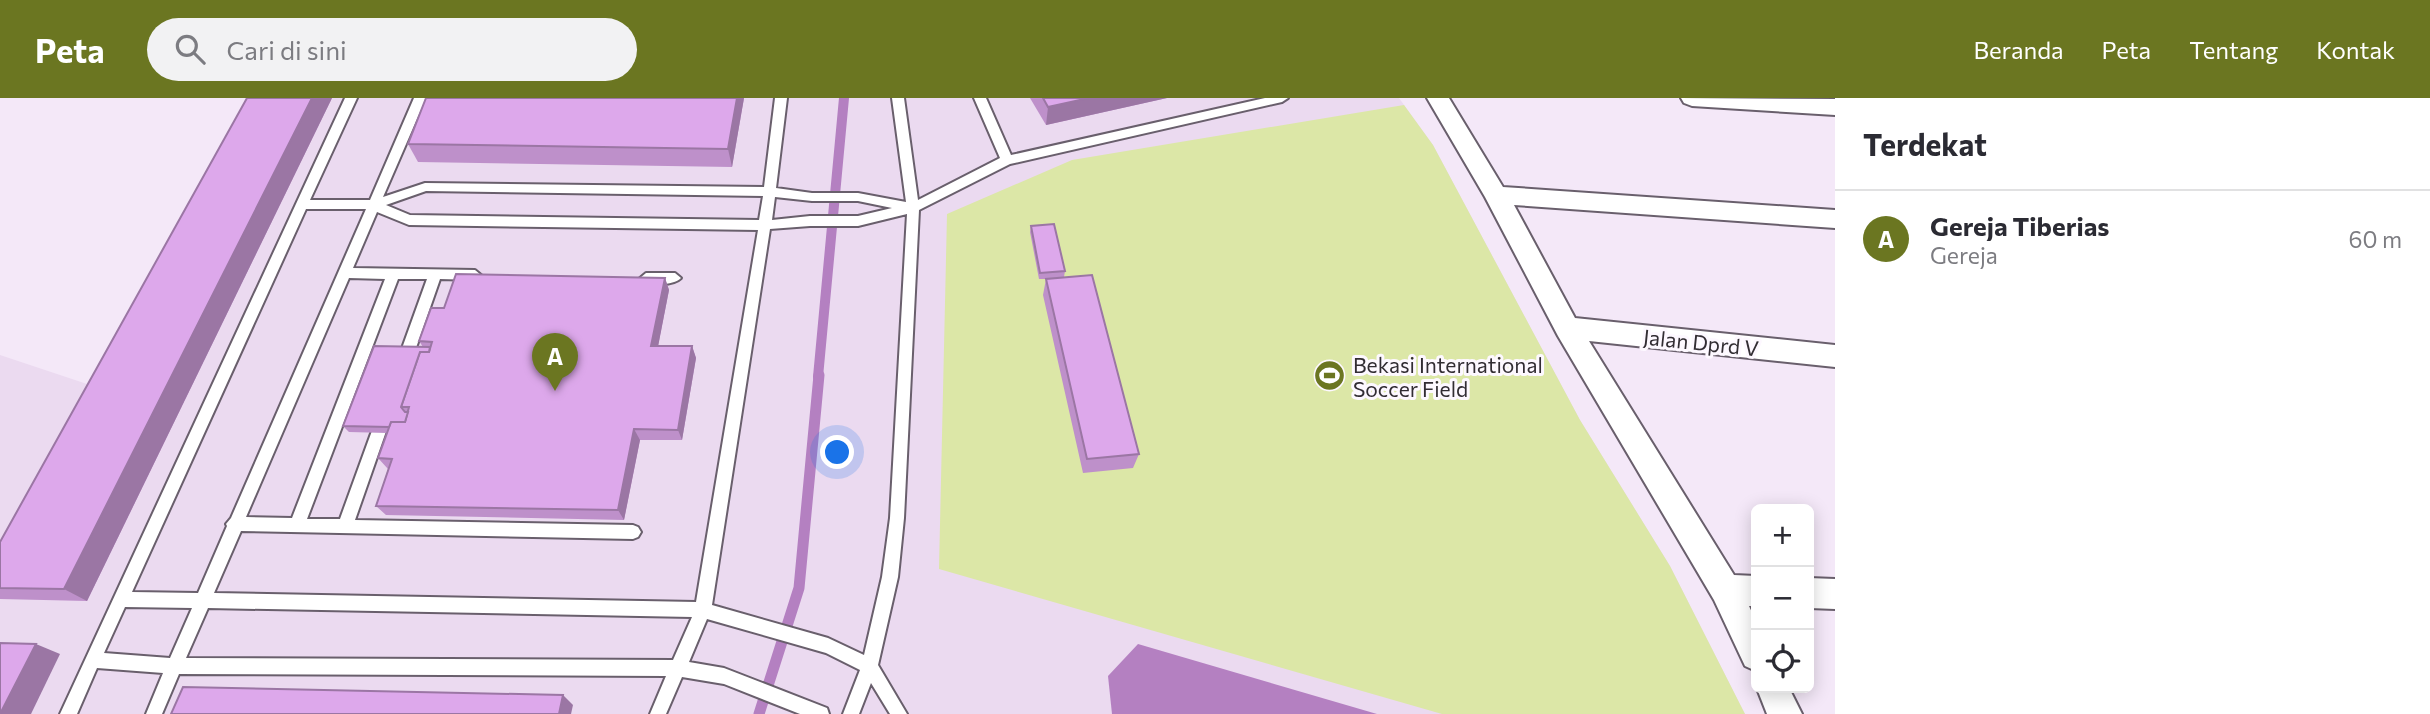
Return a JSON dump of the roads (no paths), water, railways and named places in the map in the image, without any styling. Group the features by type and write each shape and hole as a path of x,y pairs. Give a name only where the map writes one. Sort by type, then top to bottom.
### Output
{"street":[{"path":"1438,98 1496,195 1567,328 1725,590 1751,645"},
{"path":"1692,98 1835,107"},
{"path":"1496,195 1835,219"},
{"name":"Jalan Dprd V","path":"1567,328 1835,356"},
{"path":"1725,590 1751,591"},
{"path":"1814,593 1835,594"},
{"path":"1774,693 1785,714"}],"lane":[{"path":"68,714 351,98"},
{"path":"154,714 420,98"},
{"path":"659,714 703,610 765,225 781,98"},
{"path":"851,714 870,666 895,544 914,208 898,98"},
{"path":"980,98 1007,160"},
{"path":"373,205 409,220 765,225 858,221 914,208 1007,160 1282,98"},
{"path":"304,204 373,205 425,187 770,192 812,197 858,197 914,208"},
{"path":"344,272 489,275"},
{"path":"297,525 394,273"},
{"path":"399,375 435,274"},
{"path":"635,278 675,278"},
{"path":"345,526 390,400"},
{"path":"234,524 633,532"},
{"path":"121,599 703,610 828,646 870,666 899,714"},
{"path":"93,660 174,666 680,668 724,677 821,714"}],"waterway":[{"path":"818,377 844,98"},
{"path":"759,714 799,588 819,375"}],"place":[{"name":"Bekasi International Soccer Field","path":"1330,376"},
{"name":"Gereja Tiberias","path":"555,391"}]}
